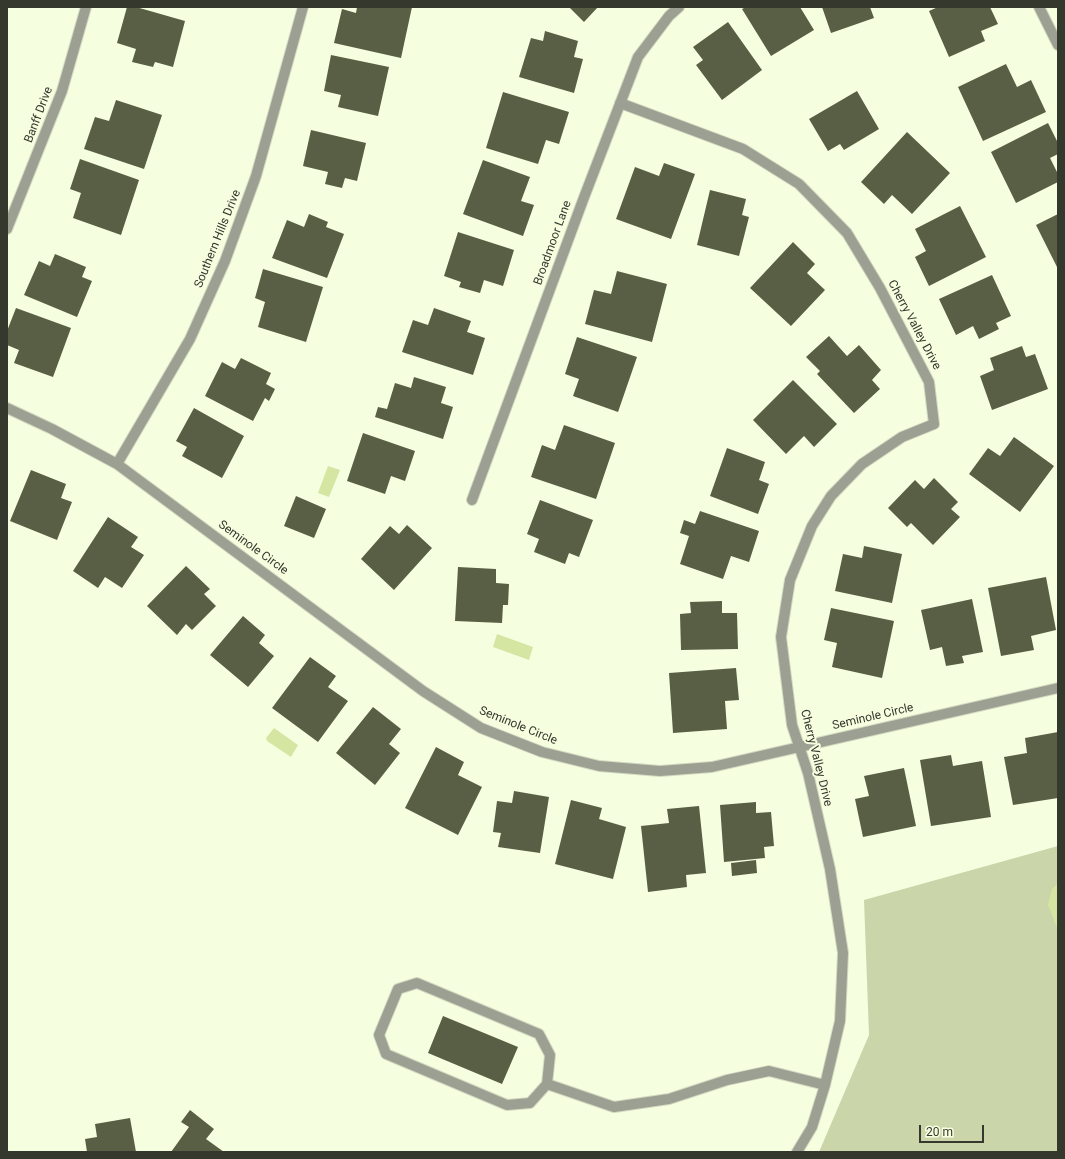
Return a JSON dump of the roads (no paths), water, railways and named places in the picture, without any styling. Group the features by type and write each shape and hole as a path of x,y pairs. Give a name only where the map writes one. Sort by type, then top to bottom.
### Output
{"street":[{"name":"Banff Drive","path":"7,229 62,91 86,7"},
{"name":"Southern Hills Drive","path":"117,464 190,339 225,261 256,176 303,7"},
{"name":"Broadmoor Lane","path":"472,500 638,57 669,16 679,7"},
{"path":"1039,7 1058,46"},
{"name":"Cherry Valley Drive","path":"620,103 742,150 799,184 847,233 880,288 929,382 934,424 902,437 862,464 831,496 812,526 790,580 781,637 792,725 808,773 830,869 843,953 840,1021 825,1085 812,1126 797,1152"},
{"name":"Seminole Circle","path":"7,408 52,429 117,464 423,691 481,728 542,752 599,766 660,771 712,767 1058,688"},
{"path":"417,983 539,1034 550,1055 547,1084 530,1103 507,1105 386,1054 379,1035 398,989 417,983"},
{"path":"547,1084 614,1107 669,1099 727,1080 768,1071 825,1085"}]}
